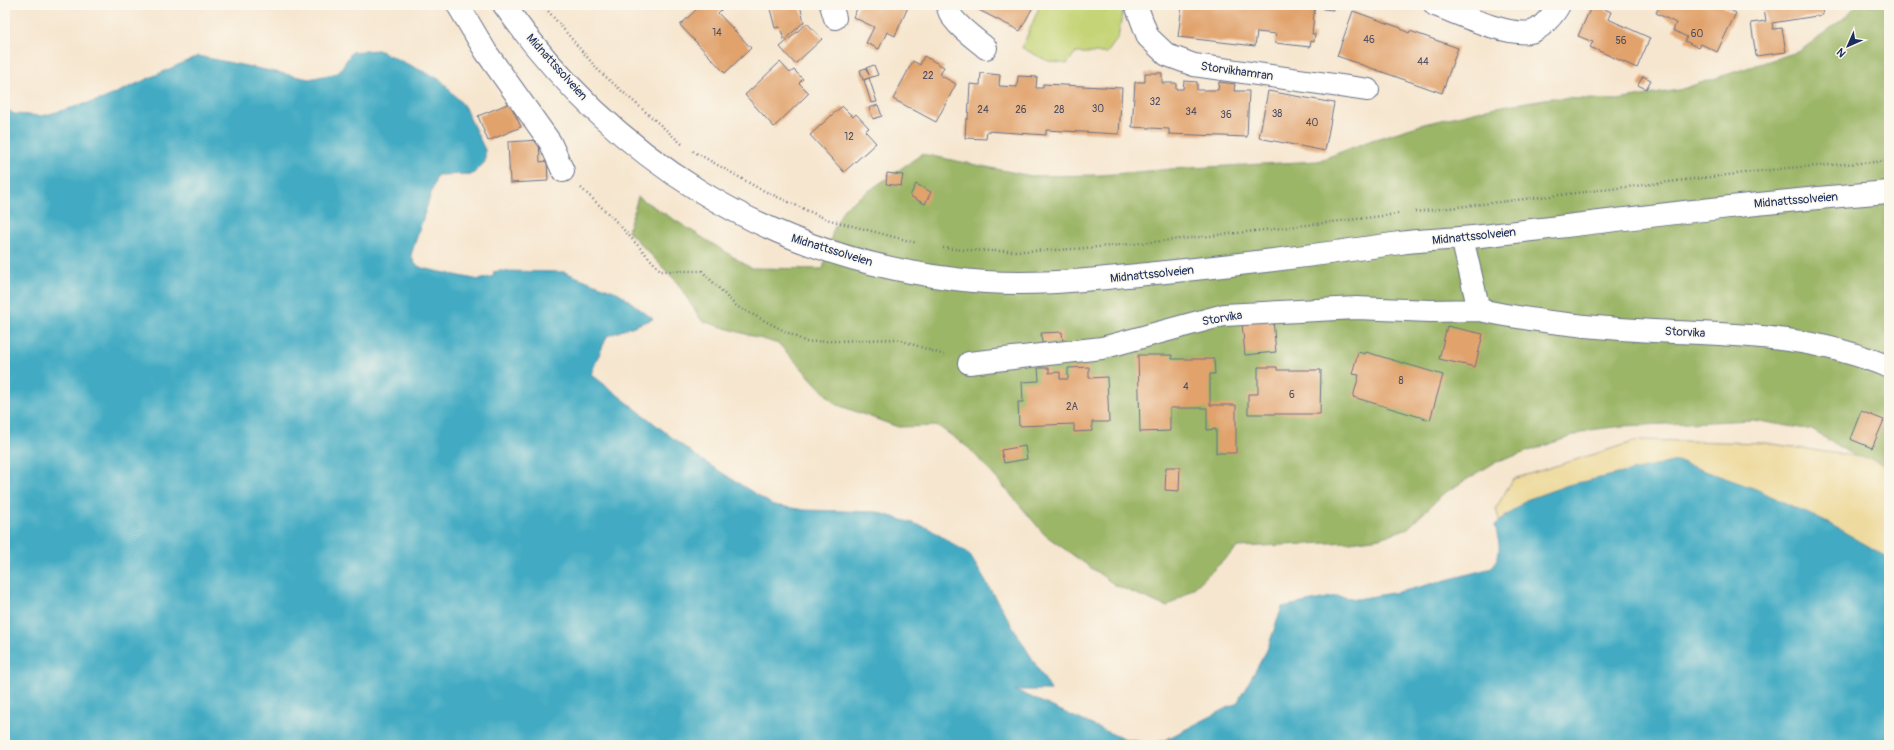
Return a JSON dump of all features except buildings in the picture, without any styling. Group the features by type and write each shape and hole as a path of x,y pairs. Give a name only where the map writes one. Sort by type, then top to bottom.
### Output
{"street":[{"path":"458,5 486,52 550,142 563,171"},
{"name":"Midnattssolveien","path":"504,5 569,85 621,135 680,180 749,219 795,240 845,256 903,270 957,280 1022,282 1083,281 1198,269 1404,242 1462,238 1792,199 1889,192"},
{"path":"948,5 948,9 956,22 986,48"},
{"name":"Storvikhamran","path":"1136,5 1148,37 1167,55 1174,58 1194,65 1368,90"},
{"path":"1435,5 1508,31 1532,32 1547,21 1559,5"},
{"path":"1462,238 1479,310"},
{"name":"Storvika","path":"969,363 1102,348 1224,315 1356,308 1430,311 1479,310 1540,322 1636,330 1768,337 1819,344 1868,358 1889,367"}],"path":[{"path":"543,5 598,70 688,148 760,189 826,219 924,244"},
{"path":"1407,213 1787,168 1889,160"},
{"path":"563,171 613,218 661,271 702,271 736,306 806,342 897,339 969,363"},
{"path":"938,247 1017,252 1082,249 1211,236 1399,214"}],"green space":[{"path":"1040,5 1095,5 1123,10 1118,38 1107,53 1075,53 1067,64 1048,61 1022,48"},
{"path":"1856,5 1889,5 1889,469 1864,462 1812,430 1753,420 1622,426 1590,430 1494,463 1443,494 1408,528 1380,538 1350,542 1238,547 1195,587 1167,607 1115,585 1045,535 969,448 938,426 898,427 835,404 779,344 702,321 676,281 628,231 638,197 751,268 823,269 833,231 844,208 922,154 1031,176 1102,175 1172,169 1318,161 1369,141 1424,124 1491,108 1551,98 1618,100 1679,90 1800,51 1848,15"}],"sand":[{"path":"1640,440 1766,443 1873,459 1889,469 1889,615 1510,566 1496,508 1513,479"}],"water":[{"path":"378,50 441,80 464,106 485,150 485,162 473,174 437,175 411,255 415,264 422,268 479,280 494,276 493,272 498,271 564,272 619,293 653,319 607,336 591,374 697,457 773,505 804,510 877,512 928,528 969,554 1051,690 1015,690 1121,738 1151,744 1165,740 1237,703 1267,650 1282,607 1337,596 1357,599 1404,591 1492,568 1499,552 1499,542 1495,525 1526,500 1568,485 1677,461 1756,489 1830,524 1889,558 1889,745 5,745 5,93 8,110 14,114 42,116 103,99 198,56 309,79 338,73 352,52"}]}
